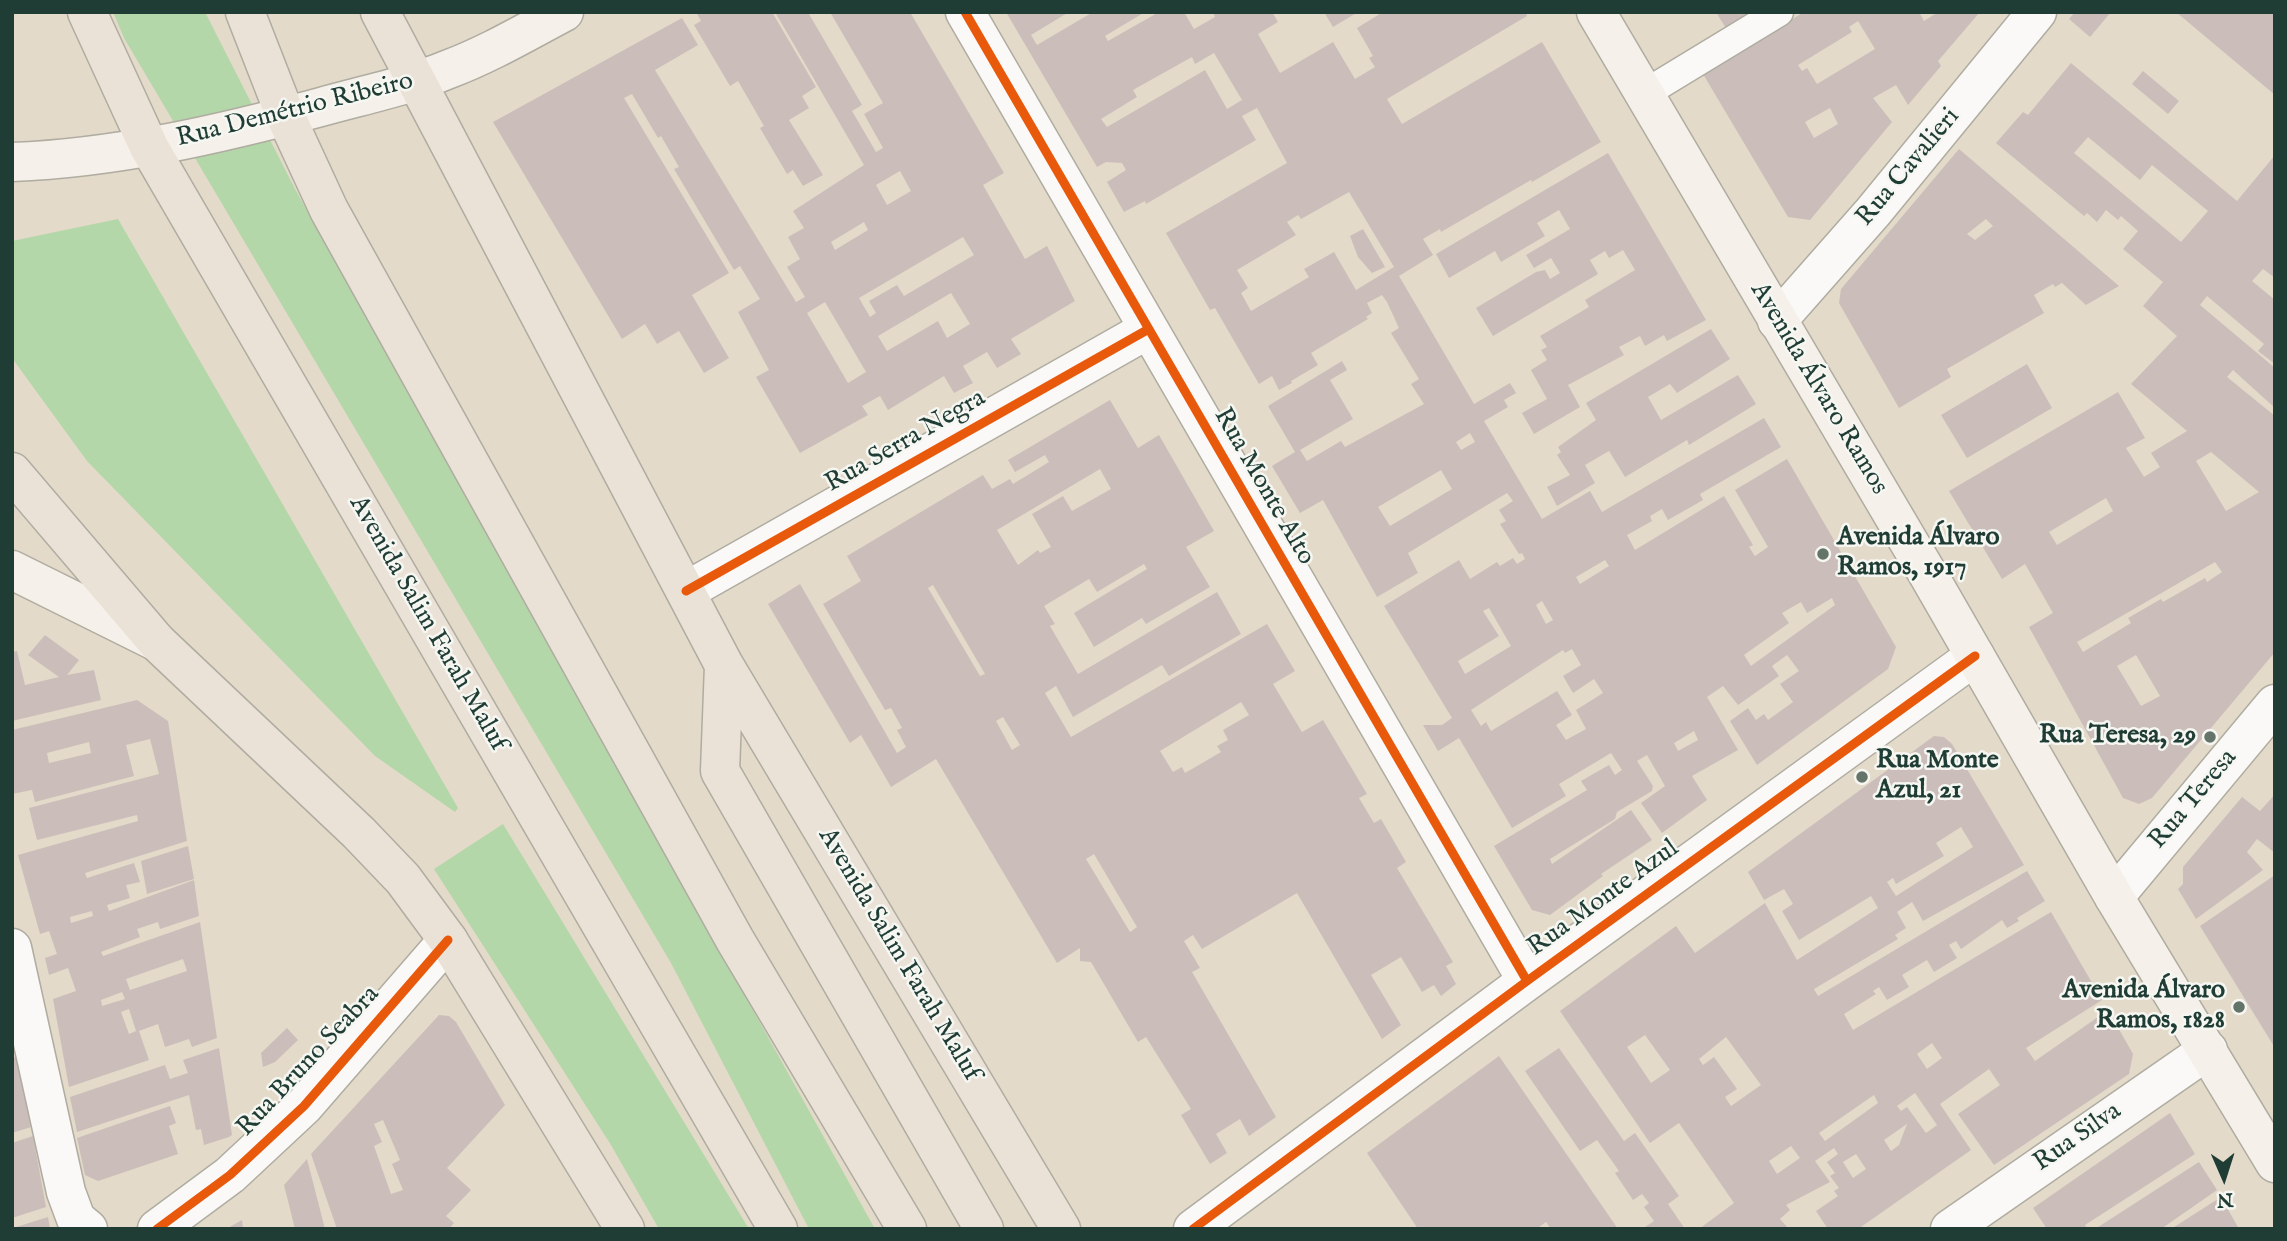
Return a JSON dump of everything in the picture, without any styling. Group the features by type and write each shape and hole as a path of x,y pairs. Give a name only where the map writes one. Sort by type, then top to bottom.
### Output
{"highway":[{"name":"Avenida Salim Farah Maluf","path":"88,12 149,147 778,1229"},
{"path":"245,12 286,117 329,210 735,940 907,1229"},
{"name":"Avenida Salim Farah Maluf","path":"380,12 724,665 1061,1229"},
{"path":"12,472 157,642 403,878 448,940 625,1229"},
{"path":"724,665 720,771 984,1229"}],"main road":[{"name":"Rua Demétrio Ribeiro","path":"12,162 96,156 149,147 286,117 416,82 486,53 564,12"},
{"name":"Avenida Álvaro Ramos","path":"1596,12 2114,897 2275,1163"},
{"path":"12,570 157,642"}],"street":[{"name":"Rua Monte Alto","path":"965,12 1147,330 1527,981"},
{"name":"Rua Cavalieri","path":"1777,321 1899,181 2037,12"},
{"name":"Rua Serra Negra","path":"686,591 1147,330"},
{"name":"Rua Monte Azul","path":"1193,1229 1527,981 1975,656"},
{"name":"Rua Teresa","path":"2114,897 2275,704"},
{"name":"Rua Bruno Seabra","path":"157,1229 229,1175 304,1106 448,940"},
{"path":"12,948 66,1192 76,1219 88,1229"},
{"name":"Rua Silva","path":"1950,1229 2208,1050"}],"lane":[{"path":"1644,94 1779,12"}],"green space":[{"path":"113,12 205,12 295,189 875,1229 809,1229 671,963 124,38"},
{"path":"118,219 458,808 455,812 375,756 87,461 12,358 12,241"},
{"path":"503,824 749,1229 659,1229 611,1145 434,869"}],"building":[{"path":"696,12 772,12 816,87 802,96 809,108 789,120 823,175 803,186 793,170 787,174 760,128 764,126 738,81 730,86 694,25 701,21"},
{"path":"775,12 813,12 809,14 862,105 852,111 876,152 883,148 864,114 883,103 830,12 910,12 1004,173 983,185 1025,259 1047,246 1075,301 1011,339 1021,354 997,368 987,352 963,366 973,383 954,393 944,376 888,410 880,396 862,406 868,415 800,453 756,377 769,370 738,312 760,299 740,266 734,270 674,169 679,167 632,94 624,98 729,273 692,295 729,358 704,373 679,331 657,344 645,324 622,339 493,122 682,18 698,45 655,70 796,302 805,297 787,267 800,259 788,237 804,228 793,211 864,165","holes":["900,171 911,191 887,205 876,185","864,222 868,230 835,250 831,242","963,237 974,255 904,296 897,285 869,301 876,313 870,317 859,298","951,293 970,324 947,338 938,321 887,351 878,336","825,302 866,372 848,383 807,313"]},
{"path":"1006,12 1069,12 1031,35 1037,45 1093,12 1145,12 1105,36 1108,41 1159,12 1184,12 1194,29 1215,17 1213,12 1272,12 1278,22 1258,34 1280,73 1333,42 1355,79 1375,67 1369,58 1373,56 1357,28 1383,12 1525,12 1527,16 1387,99 1402,124 1542,42 1601,142 1441,232 1440,229 1423,239 1433,255 1399,276 1474,404 1510,383 1516,393 1504,400 1508,407 1484,421 1542,519 1590,491 1602,512 1764,418 1781,447 1700,494 1703,500 1668,520 1662,509 1650,516 1652,521 1627,535 1635,550 1724,496 1753,545 1749,547 1755,556 1768,547 1735,490 1787,459 1896,647 1888,669 1757,765 1730,721 1748,708 1756,720 1764,714 1768,720 1793,702 1780,684 1799,671 1787,655 1772,666 1779,676 1738,705 1723,686 1707,697 1738,750 1692,776 1707,800 1662,833 1641,803 1665,786 1647,755 1637,761 1653,786 1652,791 1617,812 1615,819 1550,859 1552,864 1631,810 1652,840 1601,874 1603,876 1550,915 1532,910 1494,846 1587,790 1581,781 1609,765 1615,775 1622,770 1611,753 1559,784 1566,796 1512,828 1459,738 1438,751 1423,725 1442,725 1452,718 1384,606 1459,560 1470,579 1497,562 1500,566 1513,558 1517,564 1525,559 1500,524 1506,521 1499,510 1513,501 1507,493 1408,553 1418,573 1377,597 1323,500 1300,513 1272,466 1295,452 1268,406 1342,361 1347,370 1330,380 1353,419 1300,450 1307,461 1341,441 1345,447 1424,404 1411,384 1419,379 1391,333 1399,328 1387,302 1382,295 1367,303 1372,313 1366,317 1368,319 1311,353 1318,365 1291,381 1292,383 1279,390 1272,376 1259,384 1215,308 1210,310 1166,233 1287,163 1257,108 1242,116 1256,140 1146,204 1145,201 1124,212 1107,182 1126,170 1122,163 1106,162 1097,167","holes":["1214,53 1242,100 1227,109 1205,70 1107,127 1101,119 1137,97 1133,90 1192,57 1195,64","1349,192 1394,267 1356,290 1334,252 1304,269 1309,277 1251,311 1241,293 1248,288 1237,270 1296,235 1287,222 1298,215 1301,219","1470,433 1475,442 1461,450 1456,442","1441,470 1452,489 1390,526 1378,507","1605,560 1609,566 1580,584 1576,577","1832,598 1835,605 1751,666 1744,655 1789,623 1782,613 1801,602 1807,613","1542,601 1553,620 1546,624 1536,605","1489,608 1511,646 1465,674 1458,661 1499,636 1483,611","1572,649 1581,665 1563,676 1573,693 1594,679 1603,693 1576,710 1586,729 1566,740 1556,725 1572,715 1557,691 1491,731 1486,722 1481,726 1471,710 1563,650 1565,653","1694,731 1698,740 1678,751 1674,743"]},
{"path":"1324,12 1358,12 1333,27"},
{"path":"1716,12 1758,12 1727,30"},
{"path":"1804,12 1919,12 1924,21 1938,12 1980,12 1938,61 1941,66 1908,105 1896,85 1873,98 1892,122 1810,220 1788,217 1703,74","holes":["1858,21 1875,49 1817,84 1807,68 1802,71 1798,65 1852,32 1849,27","1830,108 1838,124 1814,138 1805,122"]},
{"path":"2075,12 2111,12 2090,37 2069,19"},
{"path":"2176,12 2275,14 2275,95"},
{"path":"2071,63 2237,201 2275,155 2275,278 2263,269 2252,281 2275,300 2275,364 2258,351 2264,344 2207,296 2200,305 2275,368 2275,408 2233,370 2227,377 2275,416 2275,652 2152,798 2139,804 2123,798 2029,627 2053,613 2025,564 2002,579 1949,491 2118,392 2145,438 2126,448 2144,477 2160,467 2151,453 2187,431 2131,384 2177,336 2143,306 2163,282 2123,249 2138,231 2121,216 2118,220 2106,210 2097,222 2087,213 2084,216 1996,143 2023,112 2028,115","holes":["2088,137 2140,180 2152,165 2208,211 2181,242 2074,153","2211,452 2259,492 2226,511 2196,461","2106,498 2113,511 2057,545 2049,532","2215,562 2222,572 2207,582 2205,578 2163,602 2161,599 2128,618 2131,623 2083,652 2077,642","2136,655 2160,696 2141,706 2117,666"]},
{"path":"2143,71 2179,101 2168,114 2132,84"},
{"path":"1959,149 2119,286 2086,305 2062,283 2055,287 2053,284 2034,295 2044,313 1947,369 1951,377 1899,408 1839,303 1841,289","holes":["1986,219 1993,226 1975,240 1967,234"]},
{"path":"1608,153 1706,320 1667,341 1664,335 1645,346 1640,336 1619,347 1624,355 1568,385 1580,407 1534,434 1522,413 1547,399 1531,370 1547,360 1541,350 1547,347 1540,336 1589,307 1585,300 1635,270 1623,250 1609,258 1605,251 1590,260 1598,274 1493,336 1476,308 1536,272 1545,270 1550,279 1560,273 1551,258 1534,268 1526,255 1570,229 1559,210 1537,223 1545,236 1501,262 1495,251 1449,278 1436,254"},
{"path":"1363,229 1385,267 1372,273 1358,257 1350,236"},
{"path":"1711,329 1730,359 1677,393 1670,384 1648,397 1661,420 1738,375 1756,404 1689,445 1687,440 1625,477 1609,451 1585,465 1595,483 1557,506 1547,487 1570,475 1557,455 1561,452 1558,447 1596,420 1586,403"},
{"path":"2027,364 2052,408 1967,458 1941,415"},
{"path":"1110,400 1138,448 1159,435 1214,531 1186,547 1210,587 1146,624 1142,618 1094,647 1074,613 1147,569 1144,564 1097,592 1089,579 1044,606 1055,624 1050,626 1078,674 1217,592 1241,634 1169,676 1162,665 1073,717 1056,686 1045,693 1071,737 1267,624 1295,671 1273,684 1302,732 1323,720 1367,794 1359,798 1374,823 1381,819 1406,862 1397,868 1453,962 1446,966 1456,984 1441,996 1434,985 1422,992 1401,957 1371,975 1401,1025 1382,1039 1297,893 1202,949 1193,935 1184,941 1200,968 1192,972 1276,1117 1249,1136 1240,1119 1216,1134 1227,1153 1210,1164 1181,1115 1191,1109 1146,1037 1138,1042 1091,962 1080,961 1080,948 1057,963 936,759 891,787 861,735 850,743 768,604 800,584 897,753 906,747 897,730 902,728 891,708 885,710 823,604 861,581 847,556 983,475 992,489 1010,479 1013,484 1049,462 1045,455 1015,472 1008,460","holes":["1100,469 1111,489 1072,511 1063,496 1032,514 1051,547 1040,553 1038,550 1018,565 997,530","933,585 985,674 980,676 928,588","1241,702 1249,715 1223,730 1228,740 1217,746 1221,752 1185,773 1182,767 1173,772 1160,751","1003,717 1020,745 1012,750 996,721","1094,854 1137,927 1130,932 1086,859"]},
{"path":"45,635 79,660 67,675 94,670 101,700 12,721 12,652 17,651 25,685 59,677 28,655"},
{"path":"137,700 168,721 187,841 85,873 87,878 134,863 140,882 126,885 130,898 107,905 109,911 194,880 199,916 160,929 158,922 137,929 140,937 101,952 103,956 200,922 217,1038 192,1047 189,1039 165,1047 158,1024 139,1031 149,1060 69,1087 53,999 76,991 68,968 49,975 45,958 57,954 49,931 40,934 18,855 138,821 137,815 37,840 29,808 159,774 150,739 126,745 134,776 35,802 32,790 12,794 12,730","holes":["89,742 91,753 49,763 47,753","92,911 93,916 71,923 70,917","183,959 187,971 130,990 126,979","122,992 125,999 102,1006 101,1000","129,1009 136,1031 129,1034 121,1012"]},
{"path":"1934,736 1944,737 1952,744 2024,865 1923,921 1912,902 1897,912 1906,928 1895,935 1898,939 1814,989 1818,996 2027,871 2045,901 2017,918 2019,921 2007,928 2002,920 1961,949 1956,941 1949,945 1957,958 1934,972 1927,960 1902,975 1909,987 1887,1000 1879,987 1873,991 1876,994 1844,1014 1853,1030 2051,912 2102,1000 2026,1048 2035,1061 2108,1010 2133,1054 2129,1074 1994,1165 1958,1114 2000,1085 1989,1069 1940,1104 1971,1150 1858,1229 1828,1229 1816,1211 1838,1196 1834,1191 1839,1188 1830,1176 1835,1173 1827,1162 1838,1154 1834,1148 1815,1161 1830,1182 1786,1205 1790,1210 1780,1219 1789,1229 1699,1229 1734,1203 1679,1123 1650,1143 1560,1011 1676,926 1695,953 1765,903 1797,960 1878,908 1871,896 1799,940 1782,911 1793,904 1784,889 1764,900 1748,872","holes":["1961,827 1973,847 1896,896 1887,882 1893,878 1896,884 1944,856 1936,843","1645,1035 1670,1070 1651,1083 1627,1047","1726,1037 1761,1085 1731,1106 1725,1097 1737,1089 1714,1057 1703,1065 1699,1059","1932,1043 1942,1058 1927,1069 1917,1054","1915,1093 1937,1125 1926,1133 1907,1107 1901,1111 1897,1106","1874,1095 1878,1103 1825,1141 1819,1133","1907,1124 1899,1145 1891,1151 1884,1140","1791,1146 1800,1158 1777,1174 1769,1161","1856,1154 1866,1169 1853,1178 1843,1162"]},
{"path":"2275,794 2275,853 2257,839 2247,852 2263,870 2196,919 2178,889 2183,884 2183,867 2242,797 2260,811"},
{"path":"188,846 194,879 147,894 141,861"},
{"path":"2275,875 2275,1048 2200,926"},
{"path":"439,1015 449,1016 456,1022 505,1105 447,1168 471,1190 446,1216 454,1223 449,1229 337,1229 311,1154","holes":["383,1120 400,1160 392,1164 403,1190 391,1194 374,1146 382,1142 374,1124"]},
{"path":"287,1028 298,1040 275,1062 263,1067 261,1053"},
{"path":"219,1048 232,1135 229,1137 204,1145 201,1129 196,1130 189,1095 77,1132 70,1097 165,1065 170,1079 188,1073 183,1060"},
{"path":"1559,1048 1624,1141 1635,1133 1679,1196 1668,1204 1685,1229 1642,1229 1654,1221 1644,1207 1649,1203 1642,1194 1633,1200 1615,1173 1619,1171 1597,1140 1580,1151 1525,1071"},
{"path":"18,1056 31,1127 12,1133 12,1058"},
{"path":"1499,1056 1618,1229 1551,1229 1546,1222 1539,1227 1541,1229 1418,1229 1367,1153"},
{"path":"170,1106 176,1123 169,1126 178,1154 98,1181 85,1175 77,1138"},
{"path":"2170,1113 2195,1154 2085,1225 2087,1229 2047,1229 2033,1208"},
{"path":"33,1136 46,1207 12,1218 12,1143"},
{"path":"307,1159 325,1229 295,1229 284,1185"},
{"path":"2199,1162 2217,1190 2161,1229 2095,1229"},
{"path":"2221,1197 2239,1229 2171,1229"},
{"path":"48,1217 50,1229 13,1229 13,1228"},
{"path":"242,1220 243,1229 226,1229"}],"cycle path":[{"path":"965,12 1527,981"},
{"path":"686,591 1147,330"},
{"path":"1193,1229 1527,981 1975,656"},
{"path":"157,1229 230,1175 304,1106 448,940"}],"place":[{"name":"Avenida Álvaro Ramos, 1917","path":"1823,554"},
{"name":"Rua Teresa, 29","path":"2210,737"},
{"name":"Rua Monte Azul, 21","path":"1862,777"},
{"name":"Avenida Álvaro Ramos, 1828","path":"2239,1007"}]}
